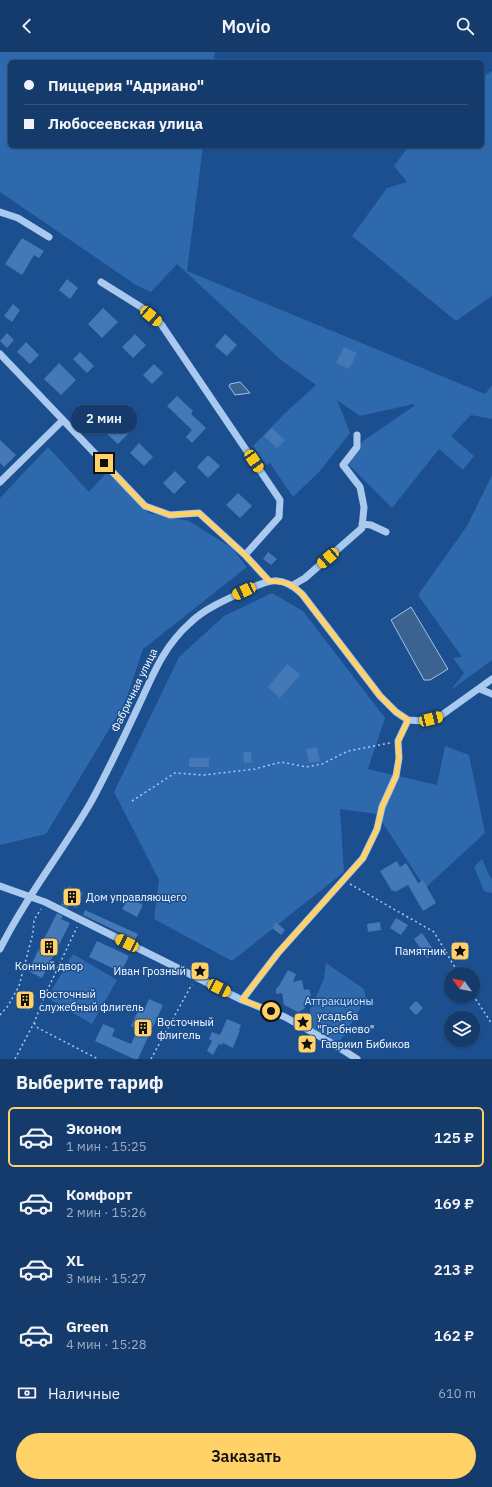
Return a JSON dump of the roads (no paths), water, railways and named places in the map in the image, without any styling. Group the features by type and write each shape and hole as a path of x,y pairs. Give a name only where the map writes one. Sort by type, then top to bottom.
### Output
{"street":[{"path":"0,212 18,218 49,237"},
{"path":"101,282 141,307 161,324 280,500 279,517 245,555"},
{"path":"0,354 145,506 170,515 199,513 245,555 269,581 293,585 302,594 380,696 396,712 408,720 423,721 439,717 492,679"},
{"path":"0,482 63,420"},
{"path":"293,585 305,578 362,528 364,507 360,487 342,465 357,447 357,435"},
{"path":"362,524 371,525 386,532"},
{"name":"Фабричная улица","path":"0,949 29,896 90,803 112,762 160,658 175,638 191,621 211,608 238,594 269,581"},
{"path":"480,689 492,694"},
{"path":"242,1000 278,953 363,858 377,829 382,807 396,776 399,758 398,742 408,720"},
{"path":"0,886 45,902 242,1000 285,1016 356,1059"}],"place":[{"name":"Дом управляющего","path":"72,897"},
{"name":"Конный двор","path":"49,947"},
{"name":"Памятник","path":"460,951"},
{"name":"Иван Грозный","path":"200,971"},
{"name":"Восточный служебный флигель","path":"25,1000"},
{"name":"усадьба \"Гребнево\"","path":"303,1022"},
{"name":"Восточный флигель","path":"143,1028"},
{"name":"Гавриил Бибиков","path":"307,1044"}],"park label":[{"name":"Аттракционы","path":"339,1001"}]}
